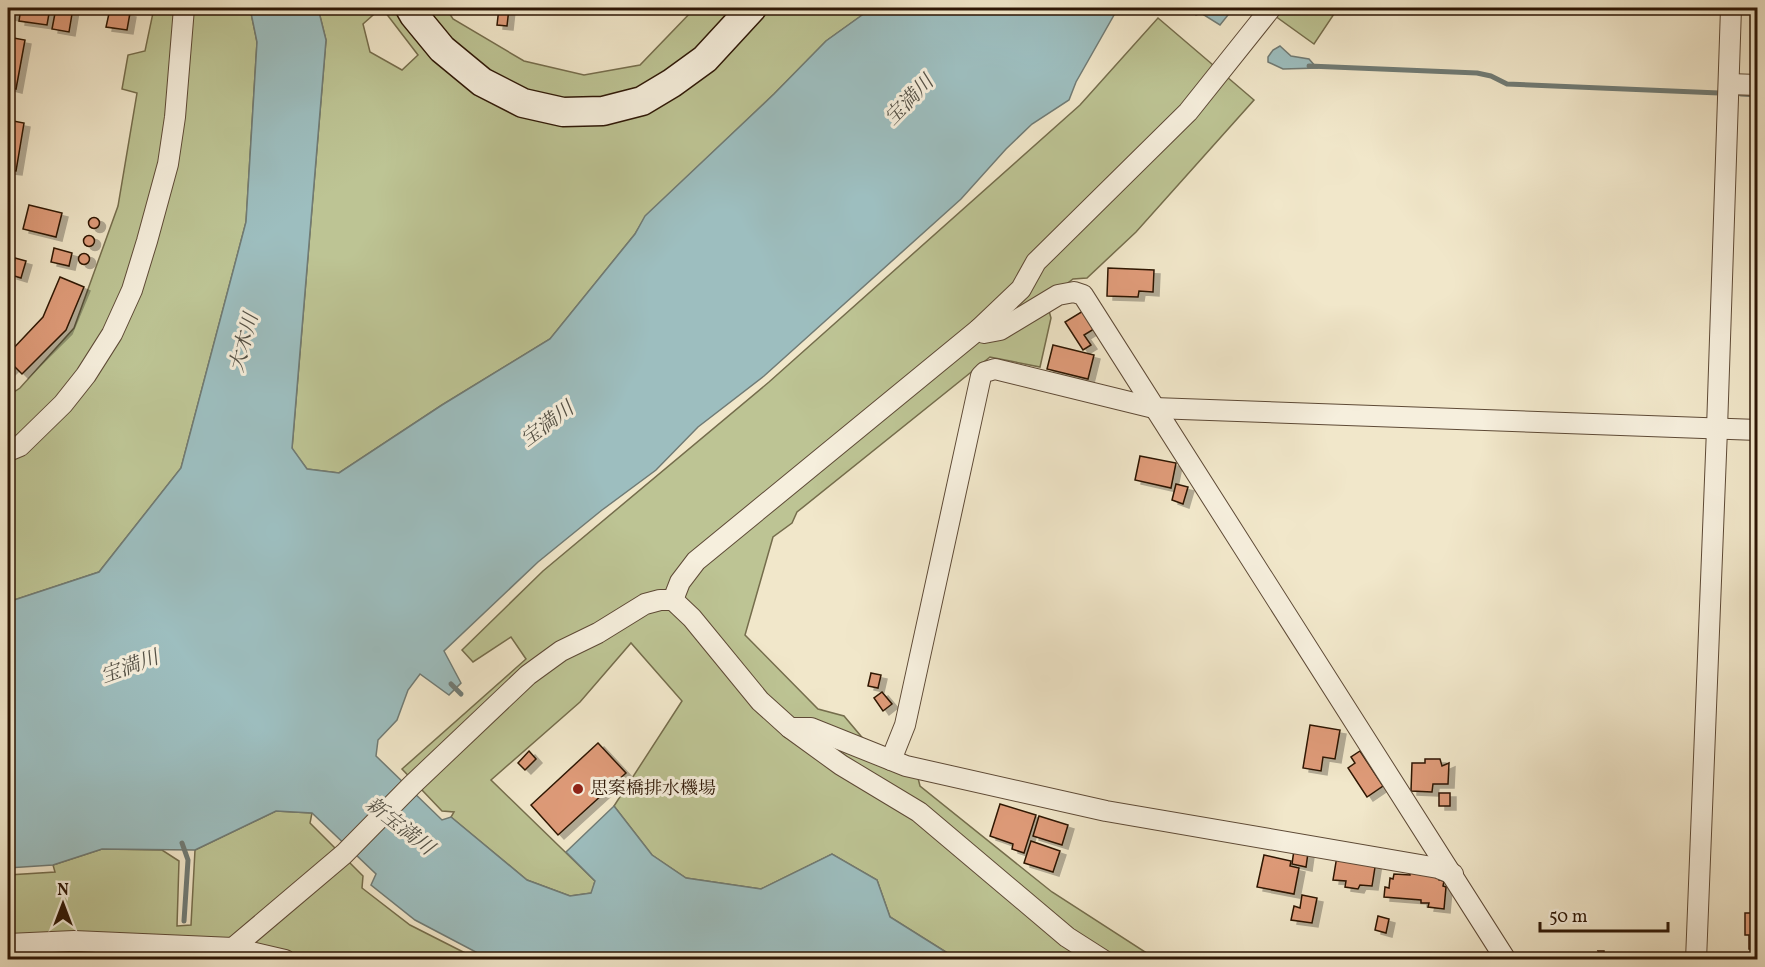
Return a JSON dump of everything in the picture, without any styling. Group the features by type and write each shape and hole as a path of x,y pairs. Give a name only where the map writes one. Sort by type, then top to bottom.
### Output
{"street":[{"path":"8,451 20,446 63,404 86,375 112,334 132,290 168,164 175,117 184,8"},
{"path":"410,8 442,49 482,82 523,103 563,112 603,111 642,101 705,59 752,8"},
{"path":"673,600 680,582 696,561 980,329 1021,289 1036,262 1188,112 1271,8"},
{"path":"1696,960 1731,8"},
{"path":"1729,84 1758,85"},
{"path":"980,329 984,333 999,330 1058,295 1074,291 1083,295 1506,960"},
{"path":"891,760 905,725 981,376 985,372 995,369 1154,408 1758,430"},
{"path":"233,948 344,854 412,785 528,675 561,651 598,633 645,604 660,600 673,600 692,618 760,701 790,728 841,765 919,812 1067,937 1103,960"},
{"path":"790,728 811,728 906,766 1106,812 1438,868 1453,874"},
{"path":"8,944 74,941 233,948 285,960"},
{"path":"233,948 254,960"}],"green space":[{"path":"154,8 250,8 257,42 246,222 181,468 99,572 8,602 8,396 20,388 74,328 118,206 137,93 122,89 128,55 145,51"},
{"path":"318,8 381,8 363,24 370,52 402,70 418,55 382,8 446,8 453,19 524,61 584,75 640,65 695,8 872,8 826,41 646,216 635,234 550,339 442,405 339,473 307,469 292,449 326,40"},
{"path":"1264,8 1338,8 1314,44"},
{"path":"1158,18 1254,100 1136,232 1087,278 1073,279 1046,300 1051,318 1040,367 990,357 797,512 792,523 773,537 745,635 818,709 844,716 882,761 917,774 920,786 1052,892 1156,959 957,959 890,917 877,880 832,854 761,889 686,878 652,855 614,806 682,701 631,643 580,702 491,780 595,881 592,893 570,896 527,880 451,817 454,812 442,811 402,769 526,659 511,637 473,662 462,650 543,571 769,382 1080,105"},
{"path":"276,811 312,813 310,823 363,876 362,888 410,925 477,959 8,960 8,875 55,872 53,865 102,849 162,850 179,861 177,926 191,925 195,850"}],"water":[{"path":"250,8 318,8 326,40 292,448 307,469 339,473 442,405 550,339 635,234 645,216 774,94 826,41 872,8 1118,8 1076,82 1069,100 1032,124 961,199 764,376 698,427 656,470 538,562 444,651 461,683 449,695 420,674 408,690 397,720 378,740 376,756 442,820 451,817 527,880 570,896 591,893 595,881 566,852 614,806 652,855 686,878 761,889 832,854 877,880 890,917 957,959 489,959 415,920 371,885 376,874 312,813 276,811 195,850 102,849 53,865 8,868 8,602 99,572 181,468 246,222 257,42"},
{"path":"1185,8 1216,8 1228,15 1220,25 1201,13 1196,15"},
{"path":"1280,46 1291,56 1309,59 1317,68 1283,69 1268,62 1268,57 1273,50"}],"building":[{"path":"8,8 16,8 14,17 8,16"},
{"path":"21,8 50,8 47,25 19,21"},
{"path":"56,8 73,8 69,32 52,29"},
{"path":"499,8 509,8 507,26 497,25"},
{"path":"110,9 130,13 127,30 106,27"},
{"path":"8,37 25,40 16,89 8,87"},
{"path":"8,120 24,123 16,171 8,170"},
{"path":"29,205 62,213 56,237 23,229"},
{"path":"94,218 98,219 98,227 94,228 90,227 89,223 90,219"},
{"path":"89,236 93,237 93,245 89,246 85,245 84,241 85,237"},
{"path":"54,248 72,253 69,266 51,262"},
{"path":"84,254 88,255 88,263 84,264 80,263 79,259 80,255"},
{"path":"15,258 26,261 21,278 11,275"},
{"path":"1108,268 1154,270 1153,292 1139,291 1138,297 1107,296"},
{"path":"60,277 84,287 66,330 22,374 14,366 8,372 8,365 12,361 8,354 43,317"},
{"path":"1083,311 1094,329 1084,335 1091,345 1083,350 1065,322"},
{"path":"1053,345 1094,355 1088,379 1047,369"},
{"path":"1140,456 1176,463 1171,488 1135,480"},
{"path":"1176,484 1188,487 1183,504 1172,500"},
{"path":"871,673 881,675 878,688 868,686"},
{"path":"882,692 892,704 883,711 874,698"},
{"path":"1310,725 1340,730 1335,759 1323,757 1321,771 1303,768"},
{"name":"思案橋排水機場","path":"598,743 626,773 558,835 531,805"},
{"path":"529,751 536,759 525,770 518,763"},
{"path":"1360,751 1383,786 1367,797 1348,768 1355,763 1351,757"},
{"path":"1425,759 1440,759 1442,766 1449,763 1448,784 1433,784 1432,792 1411,791 1412,763 1425,763"},
{"path":"1439,793 1450,793 1450,806 1439,806"},
{"path":"1000,804 1036,815 1024,853 1012,849 1013,844 990,836"},
{"path":"1039,816 1068,825 1062,845 1033,836"},
{"path":"1031,841 1060,851 1053,872 1024,863"},
{"path":"1294,850 1308,853 1306,867 1292,864"},
{"path":"1264,855 1291,861 1290,866 1299,868 1294,894 1257,887"},
{"path":"1337,856 1376,861 1372,886 1360,885 1358,889 1345,887 1346,881 1333,880"},
{"path":"1410,872 1439,875 1439,880 1444,881 1443,886 1446,887 1444,909 1428,907 1429,903 1421,903 1421,900 1384,897 1385,887 1389,888 1390,878 1393,879 1394,874 1410,875"},
{"path":"1302,895 1317,898 1312,923 1291,920 1294,906 1300,908"},
{"path":"1745,913 1751,913 1751,918 1758,918 1758,949 1749,949 1749,935 1745,935"},
{"path":"1378,916 1389,919 1386,933 1375,930"},
{"path":"1598,951 1604,951 1604,955 1608,955 1608,960 1589,960 1589,953 1599,953"},
{"path":"1533,953 1584,955 1583,960 1532,960"}],"waterway":[{"path":"1309,66 1477,73 1491,76 1507,84 1719,93"},
{"path":"1741,94 1758,95"},
{"path":"451,684 461,694"},
{"path":"182,843 188,860 184,921"}],"place":[{"name":"思案橋排水機場","path":"578,789"}],"water label":[{"name":"宝満川","path":"910,101"},
{"name":"大木川","path":"245,343"},
{"name":"宝満川","path":"548,425"},
{"name":"宝満川","path":"130,668"},
{"name":"新宝満川","path":"399,827"}]}
